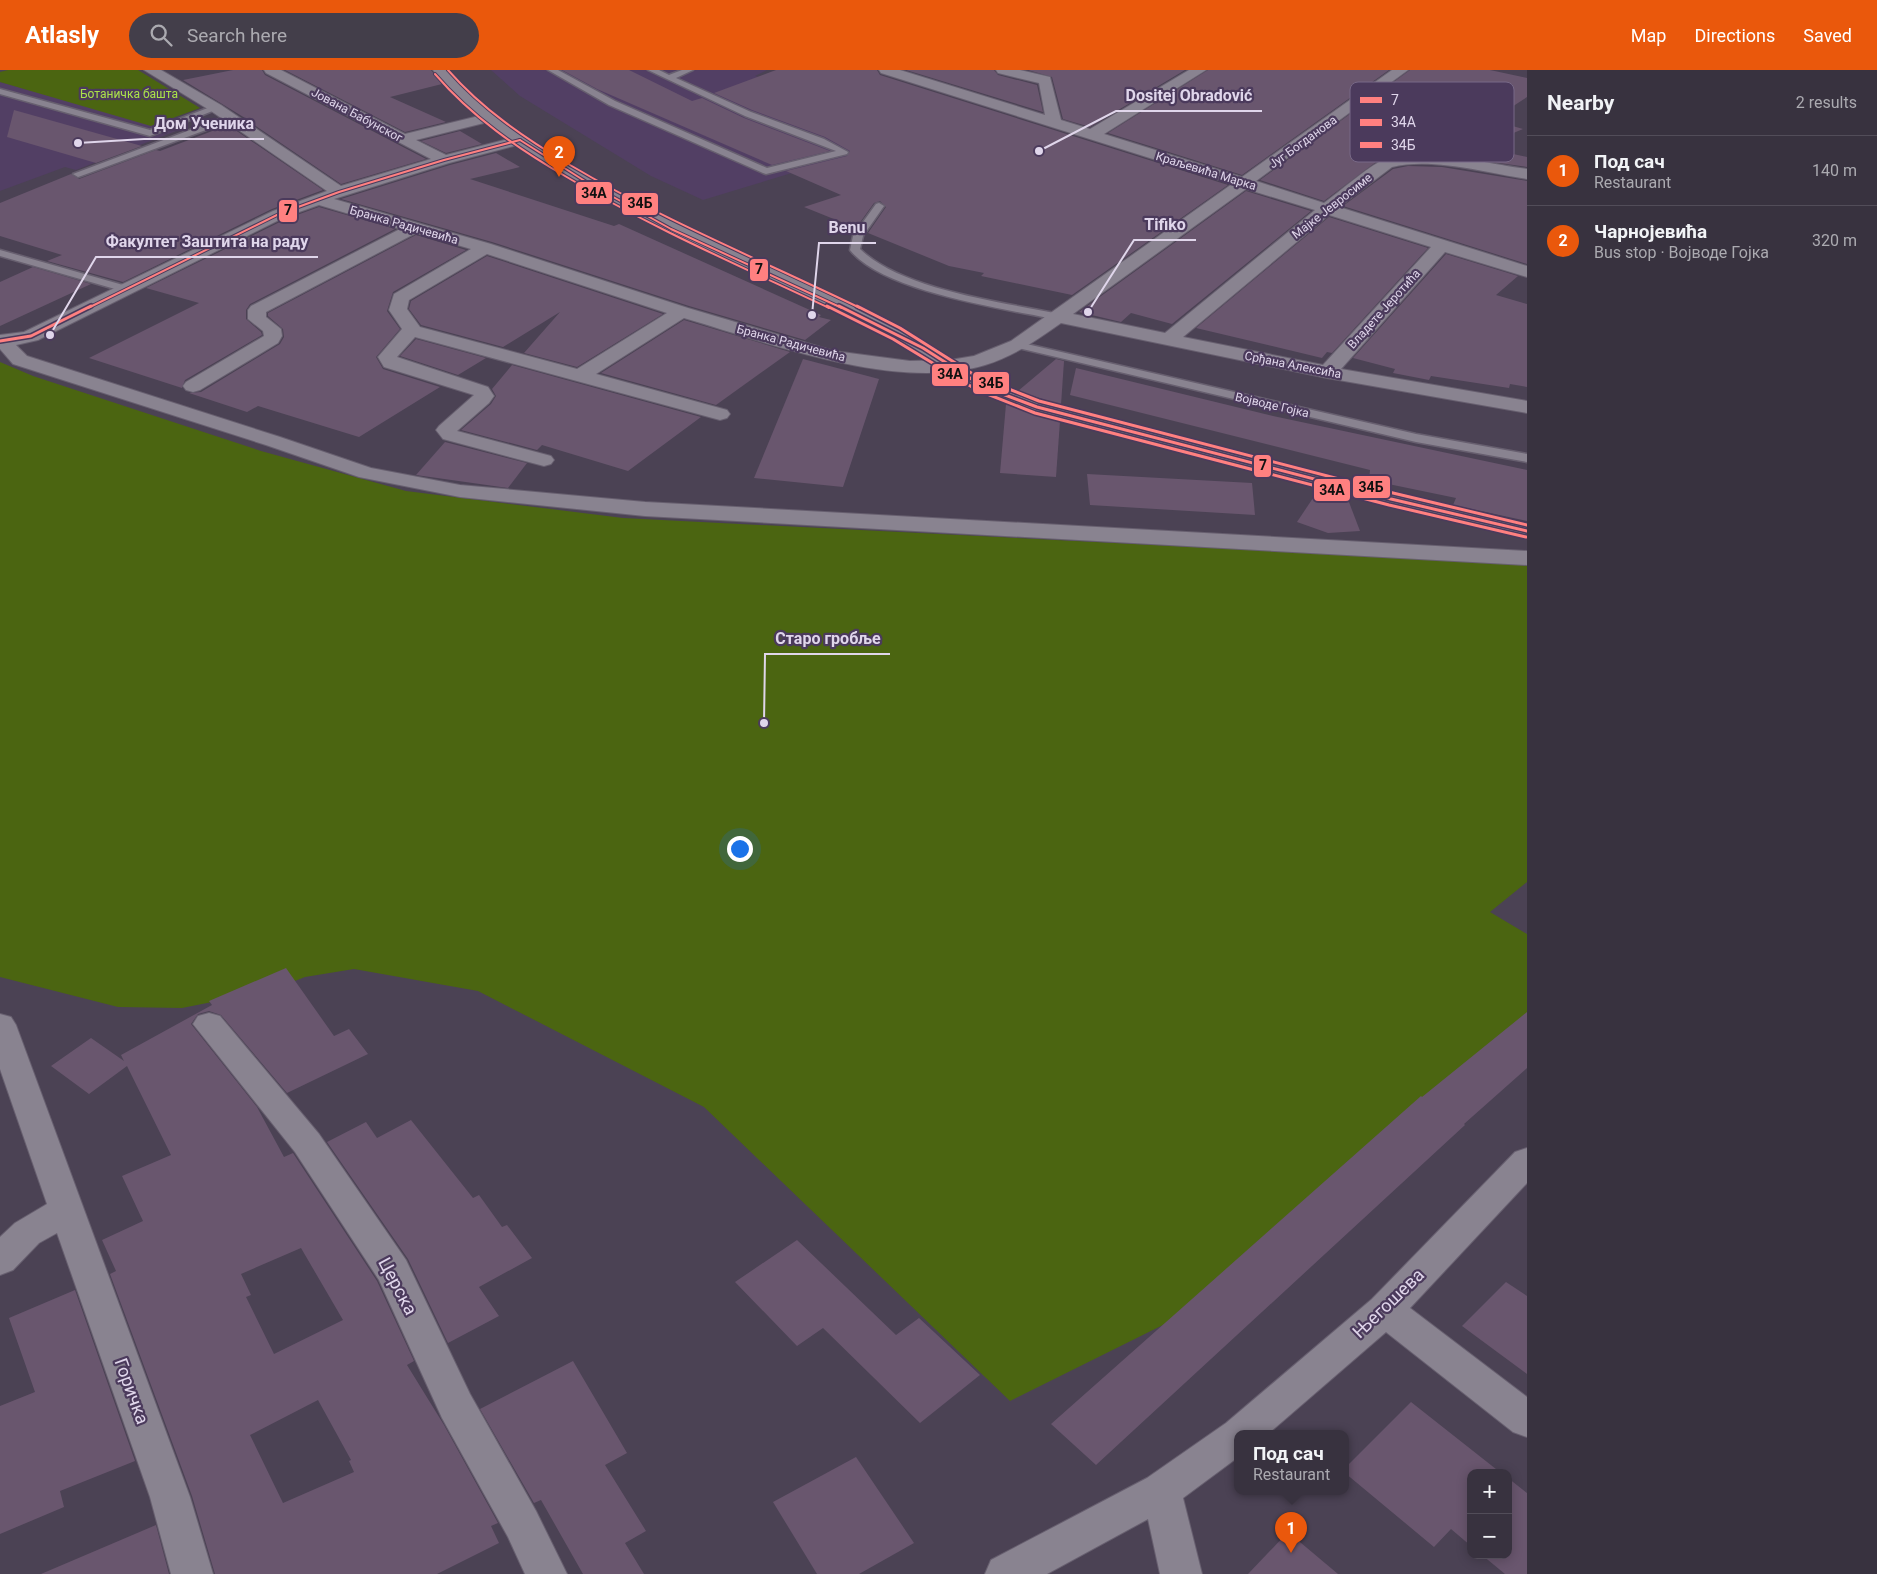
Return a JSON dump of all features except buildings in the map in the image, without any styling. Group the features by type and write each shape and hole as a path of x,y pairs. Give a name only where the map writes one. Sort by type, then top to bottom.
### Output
{"street":[{"name":"Бранка Радичевића","path":"151,70 216,108 339,192"},
{"name":"Јована Бабунског","path":"271,70 444,160"},
{"path":"440,70 461,94 487,118 588,183 671,229 888,329 984,387 1037,406 1382,496 1527,531"},
{"name":"Краљевића Марка","path":"886,70 1527,272"},
{"path":"1003,70 1051,77 1054,123"},
{"path":"1091,135 1199,70"},
{"name":"Југ Богданова","path":"1384,82 1401,70"},
{"name":"Југ Богданова","path":"950,366 979,360 1018,345 1060,317 1350,107"},
{"path":"401,138 487,118"},
{"path":"520,140 444,160 339,192 279,214 31,336 4,341 20,360 274,441 366,473 460,491 549,502 654,509 1527,558"},
{"name":"Мајке Јевросиме","path":"1168,340 1326,209 1392,162"},
{"name":"Мајке Јевросиме","path":"1446,162 1527,174"},
{"name":"Бранка Радичевића","path":"319,200 485,248 682,312 832,356 910,367 950,366"},
{"path":"193,386 273,336 272,329 257,319 257,310 414,228"},
{"name":"Владете Јеротића","path":"1327,372 1442,245"},
{"path":"412,330 398,310 400,298 485,248"},
{"path":"580,376 682,312"},
{"name":"Срђана Алексића","path":"1060,317 1327,372 1527,407"},
{"path":"412,330 720,414"},
{"path":"412,330 388,354 387,357 391,363 478,389 483,393 482,399 450,426 446,432 450,435 544,460"},
{"name":"Церска","path":"209,1024 307,1143 393,1271 456,1406 522,1524 546,1574"},
{"name":"Горичка","path":"0,1025 170,1497 192,1574"},
{"name":"Његошева","path":"1244,1430 1385,1310 1527,1161"},
{"path":"0,1260 27,1233 67,1210"},
{"path":"1385,1310 1527,1420"},
{"name":"Његошева","path":"1006,1574 1161,1491 1234,1438"},
{"path":"1161,1491 1181,1574"}],"lane":[{"path":"552,70 612,103 766,171 844,152 821,141 748,114 652,70"},
{"path":"669,78 689,70"},
{"path":"0,91 150,133 216,108"},
{"path":"78,174 230,118"},
{"path":"879,206 858,236 854,250 859,258 894,275 936,289 1060,317"},
{"path":"0,253 126,289"},
{"name":"Војводе Гојка","path":"1018,345 1416,438 1527,458"}],"shaded area":[{"path":"491,70 767,70 755,76 910,114 965,174 868,150 703,200 651,176 520,96"},
{"path":"0,82 176,131 76,170 65,167 0,191"}],"green space":[{"name":"Ботаничка башта","path":"8,70 138,70 200,108 151,126 0,82 0,72"},
{"path":"0,362 33,376 261,451 406,491 623,518 1527,564 1527,882 1490,912 1527,934 1527,1030 1175,1319 1010,1401 704,1107 478,991 354,969 305,977 272,990 182,1008 118,1007 0,977"}],"transit line":[{"name":"34Б","path":"448,70 471,95 497,117 539,146 594,179 677,223 889,322 976,376 991,383 1039,401 1393,493 1527,525"},
{"name":"34А","path":"435,74 460,101 502,136 588,190 671,234 882,333 905,345 958,380 993,398 1035,413 1389,505 1526,537"},
{"name":"7","path":"520,140 588,183 671,229 888,329 923,348 984,387 1037,407 1391,499 1527,531"},
{"name":"7","path":"0,341 31,336 279,214 339,192 444,160 520,140"}],"place":[{"name":"Дом Ученика","path":"78,143"},
{"name":"Dositej Obradović","path":"1039,151"},
{"name":"Чарнојевића","path":"559,177"},
{"name":"Tifiko","path":"1088,312"},
{"name":"Benu","path":"812,315"},
{"name":"Факултет Заштита на раду","path":"50,335"},
{"name":"Старо гробље","path":"764,723"},
{"name":"Под сач","path":"1291,1553"}]}
